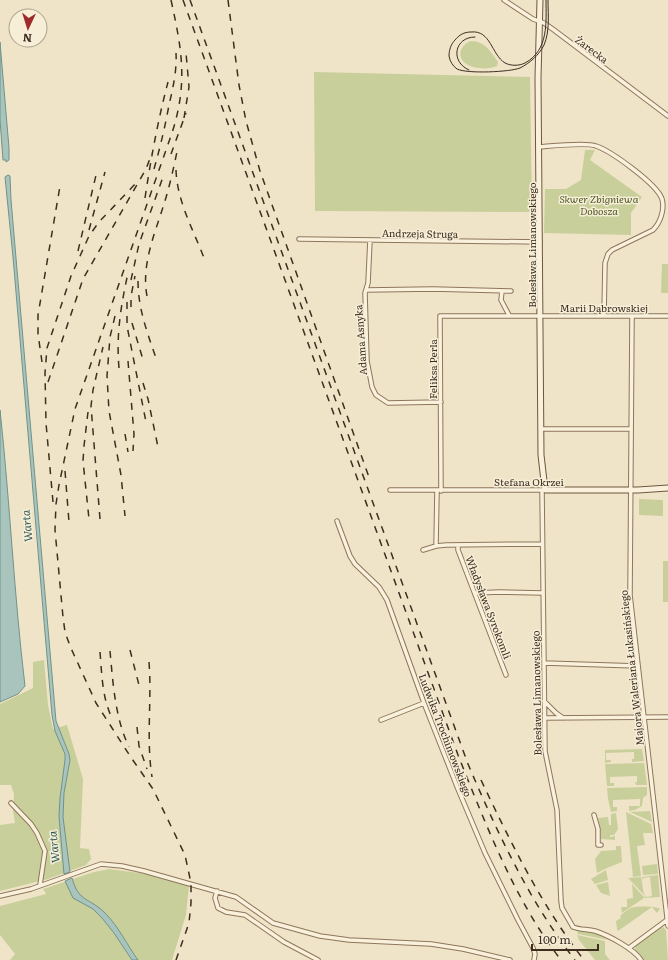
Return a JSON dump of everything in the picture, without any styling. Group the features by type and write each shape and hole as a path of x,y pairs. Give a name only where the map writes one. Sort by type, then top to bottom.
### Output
{"street":[{"name":"Żarecka","path":"504,0 554,30 668,116"},
{"name":"Bolesława Limanowskiego","path":"540,0 540,315 541,429 544,490 542,544 545,758 557,810 562,908 573,927 598,932 629,948 636,953 641,960"},
{"path":"539,147 586,144 596,146 610,154 643,178 654,187 662,199 663,206 658,225 653,230 612,250 608,254 605,263 604,315"},
{"name":"Andrzeja Struga","path":"299,239 540,242"},
{"name":"Adama Asnyka","path":"370,240 368,283 366,290 367,361 372,387 376,395 388,403 441,402"},
{"path":"366,290 511,291"},
{"path":"502,291 501,300 509,315"},
{"name":"Marii Dąbrowskiej","path":"540,315 668,316"},
{"name":"Feliksa Perla","path":"436,546 441,402 440,316 540,315"},
{"name":"Majora Waleriana Łukasińskiego","path":"632,316 632,490 630,595 668,926"},
{"path":"541,429 631,429"},
{"name":"Stefana Okrzei","path":"390,490 632,490 668,488"},
{"name":"Ludwika Trochimowskiego","path":"337,521 350,556 355,564 379,587 387,600 424,703 458,789 485,853 518,920 534,948 536,954 534,960"},
{"path":"423,550 436,546 542,544"},
{"name":"Władysława Syrokomli","path":"458,545 458,550 506,675"},
{"path":"476,594 499,592 543,593"},
{"path":"544,663 638,666"},
{"path":"544,701 556,713 564,718"},
{"path":"381,720 424,703"},
{"path":"544,718 668,717"},
{"path":"11,803 31,824 45,851 40,886"},
{"path":"594,815 598,829 598,845 601,845"},
{"path":"0,896 40,886 101,864 122,866 236,897 273,922 320,936 349,940 431,944 463,949 510,960"},
{"path":"216,891 215,898 218,908 226,912 245,914 284,942 318,960"},
{"path":"629,948 668,920"}],"green space":[{"path":"471,41 476,41 484,45 493,54 498,62 497,66 481,68 472,67 465,63 460,54 461,50 462,47"},
{"path":"314,72 530,77 532,212 315,211"},
{"name":"Skwer Zbigniewa Dobosza","path":"585,150 595,150 590,160 642,197 631,213 631,235 544,233 545,189 566,189 581,180"},
{"path":"662,264 668,264 668,293 661,293"},
{"path":"639,499 663,500 663,516 639,515"},
{"path":"663,561 668,561 668,602 663,602"},
{"path":"44,660 48,705 53,729 67,725 83,779 80,848 89,849 91,859 86,865 48,879 0,891 0,825 15,823 13,811 14,794 11,785 0,785 0,704 33,688 33,662"},
{"path":"642,749 644,761 632,762 632,759 634,759 634,752 606,753 606,760 611,760 611,762 605,763 605,750"},
{"path":"644,763 647,785 636,785 635,782 637,782 637,776 610,777 610,783 614,783 614,786 607,786 605,764"},
{"path":"647,787 647,795 643,798 642,806 635,810 629,811 629,806 640,806 640,799 613,800 613,807 617,807 617,811 611,812 607,788"},
{"path":"650,811 652,822 630,812"},
{"path":"626,812 651,824 653,833 643,833 645,845 637,846 641,876 633,877"},
{"path":"616,813 618,829 614,835 610,835 610,837 615,836 615,840 601,839 598,818 608,817 609,825 611,825 611,814"},
{"path":"616,846 621,846 622,862 597,873 595,859 601,851 616,850"},
{"path":"657,864 658,874 643,875 642,866"},
{"path":"109,869 155,875 189,885 186,915 172,960 10,960 15,954 0,935 0,906 46,894 43,889 94,872"},
{"path":"606,870 608,880 595,884 591,879"},
{"path":"658,875 660,897 645,898 644,893 646,897 652,896 650,877 643,878 643,882 642,877"},
{"path":"641,877 644,895 628,878"},
{"path":"608,882 610,896 601,893 596,885"},
{"path":"632,884 644,898 622,913 621,907 627,907 627,899 633,898"},
{"path":"652,907 655,907 660,909 657,913"},
{"path":"652,907 618,931 616,921 621,918 620,916 631,908"},
{"path":"663,927 666,930 668,960 643,960 635,949 636,945 659,928"},
{"path":"579,930 597,934 608,940 578,934 577,932"},
{"path":"577,935 605,941 605,954 610,960 595,960 579,940"}],"water":[{"path":"0,42 9,148 9,160 6,162 6,160 3,160 0,120"},
{"path":"8,175 10,176 56,721 70,760 64,793 63,817 70,872 64,874 59,816 65,754 55,731 52,715 5,177"},
{"path":"0,410 25,686 18,694 0,702"},
{"path":"72,878 81,896 99,908 110,918 138,960 132,960 114,933 93,909 73,898 65,881"}],"tram line":[{"path":"546,0 546,26 542,43 533,57 525,63 520,65 510,65 505,63 500,59 483,35 478,32 471,32 460,35 452,43 449,56 454,67 462,71 479,72 515,69 527,64 540,52 546,40 548,0"},
{"path":"469,70 459,61 457,50 463,41 468,38 475,37"}],"railway":[{"path":"171,0 182,66 182,82 177,115 75,409 59,485 56,504 55,530 63,617 65,632 70,646 96,703 153,789 185,855 191,883 191,903 189,923 176,960"},
{"path":"183,0 458,755 479,808 516,888 529,913 561,960"},
{"path":"190,0 468,764 490,815 515,865 543,914 575,960"},
{"path":"228,0 239,85 246,121 260,171 370,480"},
{"path":"154,169 173,86 176,53"},
{"path":"184,118 189,87 186,53"},
{"path":"145,198 155,139 168,82"},
{"path":"171,154 186,113"},
{"path":"147,296 147,261 168,190 178,147"},
{"path":"48,382 83,279 146,169 152,153"},
{"path":"176,170 182,204 204,258"},
{"path":"78,251 97,171"},
{"path":"89,230 105,172"},
{"path":"131,280 139,244 163,177"},
{"path":"53,502 46,423 45,373 47,348 71,276 89,236 99,222 138,181"},
{"path":"42,362 38,334 38,315 60,186"},
{"path":"119,368 118,344 120,320 128,273"},
{"path":"131,307 131,296 135,276"},
{"path":"138,281 141,310 156,358"},
{"path":"127,302 127,326 146,422"},
{"path":"115,316 110,337 107,376 109,411 121,475 125,516"},
{"path":"132,323 144,363"},
{"path":"100,519 91,406 93,390 103,347"},
{"path":"128,361 134,434 133,451"},
{"path":"143,383 148,399 158,447"},
{"path":"88,412 83,461 89,519"},
{"path":"125,434 128,452"},
{"path":"65,471 69,522"},
{"path":"130,650 140,689"},
{"path":"110,651 118,712 124,736 129,747"},
{"path":"100,652 105,695 109,712 113,720"},
{"path":"149,662 149,748 152,777"},
{"path":"137,727 139,746 147,769"},
{"path":"481,780 515,850 540,895 568,939 584,960"}],"water label":[{"name":"Warta","path":"26,526"},
{"name":"Warta","path":"53,847"}]}
